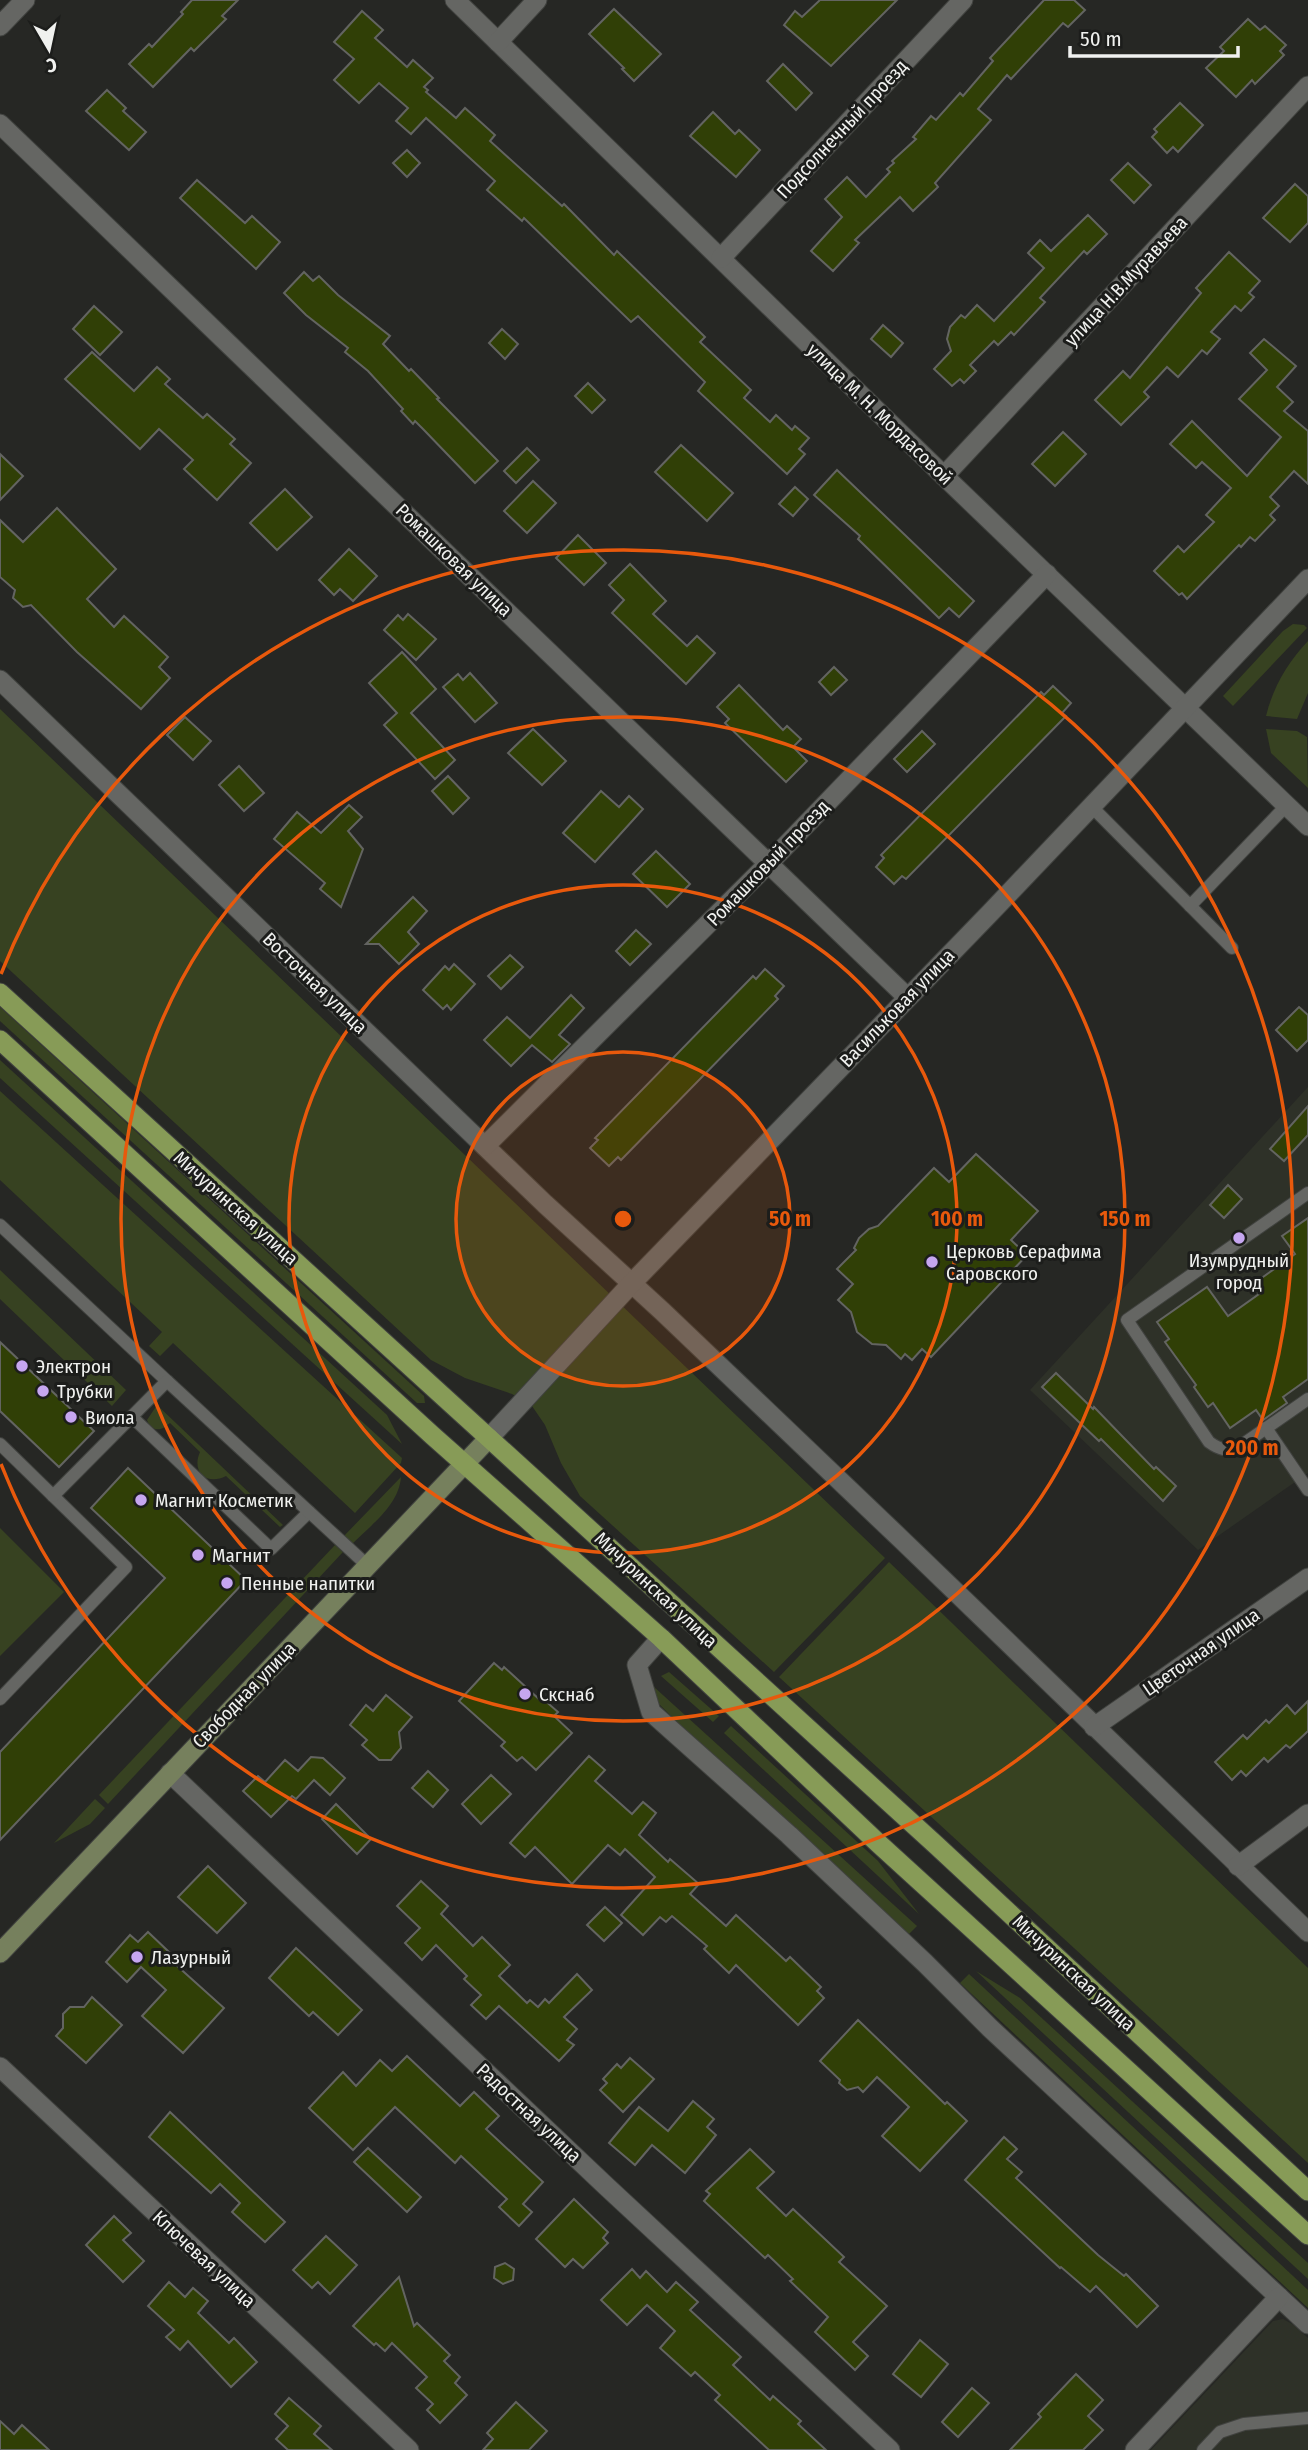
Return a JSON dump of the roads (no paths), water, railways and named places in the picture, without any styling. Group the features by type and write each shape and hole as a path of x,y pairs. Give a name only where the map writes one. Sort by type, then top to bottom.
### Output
{"main road":[{"name":"Мичуринская улица","path":"0,993 936,1845 1308,2191"},
{"name":"Мичуринская улица","path":"0,1040 465,1464 661,1638 878,1843 1308,2235"},
{"name":"Свободная улица","path":"0,1952 489,1438"}],"street":[{"path":"0,26 24,0"},
{"name":"улица М. Н. Мордасовой","path":"455,0 944,476 1308,825"},
{"path":"498,41 537,0"},
{"name":"Подсолнечный проезд","path":"721,258 963,0"},
{"name":"улица Н.В.Муравьева","path":"944,476 1308,86"},
{"name":"Ромашковая улица","path":"0,124 907,997"},
{"name":"Ромашковый проезд","path":"485,1146 769,863 1047,574"},
{"name":"Васильковая улица","path":"489,1438 632,1283 1308,579"},
{"name":"Восточная улица","path":"0,680 1308,1932"},
{"name":"Цветочная улица","path":"1094,1727 1308,1578"},
{"path":"661,1638 636,1665 650,1713 789,1835 990,2028 1308,2324"},
{"name":"Радостная улица","path":"170,1773 606,2186 890,2450"},
{"path":"1238,1866 1308,1814"},
{"name":"Ключевая улица","path":"0,2067 409,2450"},
{"path":"1135,2450 1279,2297"}],"lane":[{"path":"1190,906 1287,805"},
{"path":"1091,806 1232,948"},
{"path":"1308,1193 1127,1320 1209,1442 1219,1449 1228,1451 1239,1447 1308,1399"},
{"path":"0,1225 368,1566"},
{"path":"53,1496 167,1381"},
{"path":"132,1417 271,1549 309,1512"},
{"path":"1266,1428 1308,1490"},
{"path":"0,1444 125,1566 0,1699"},
{"path":"1203,2450 1220,2432 1244,2424 1308,2418"}],"place":[{"name":"Изумрудный город","path":"1239,1238"},
{"name":"Церковь Серафима Саровского","path":"932,1262"},
{"name":"Электрон","path":"22,1366"},
{"name":"Трубки","path":"43,1391"},
{"name":"Виола","path":"71,1417"},
{"name":"Магнит Косметик","path":"141,1500"},
{"name":"Магнит","path":"198,1555"},
{"name":"Пенные напитки","path":"227,1583"},
{"name":"Скснаб","path":"525,1694"},
{"name":"Лазурный","path":"137,1957"}]}
